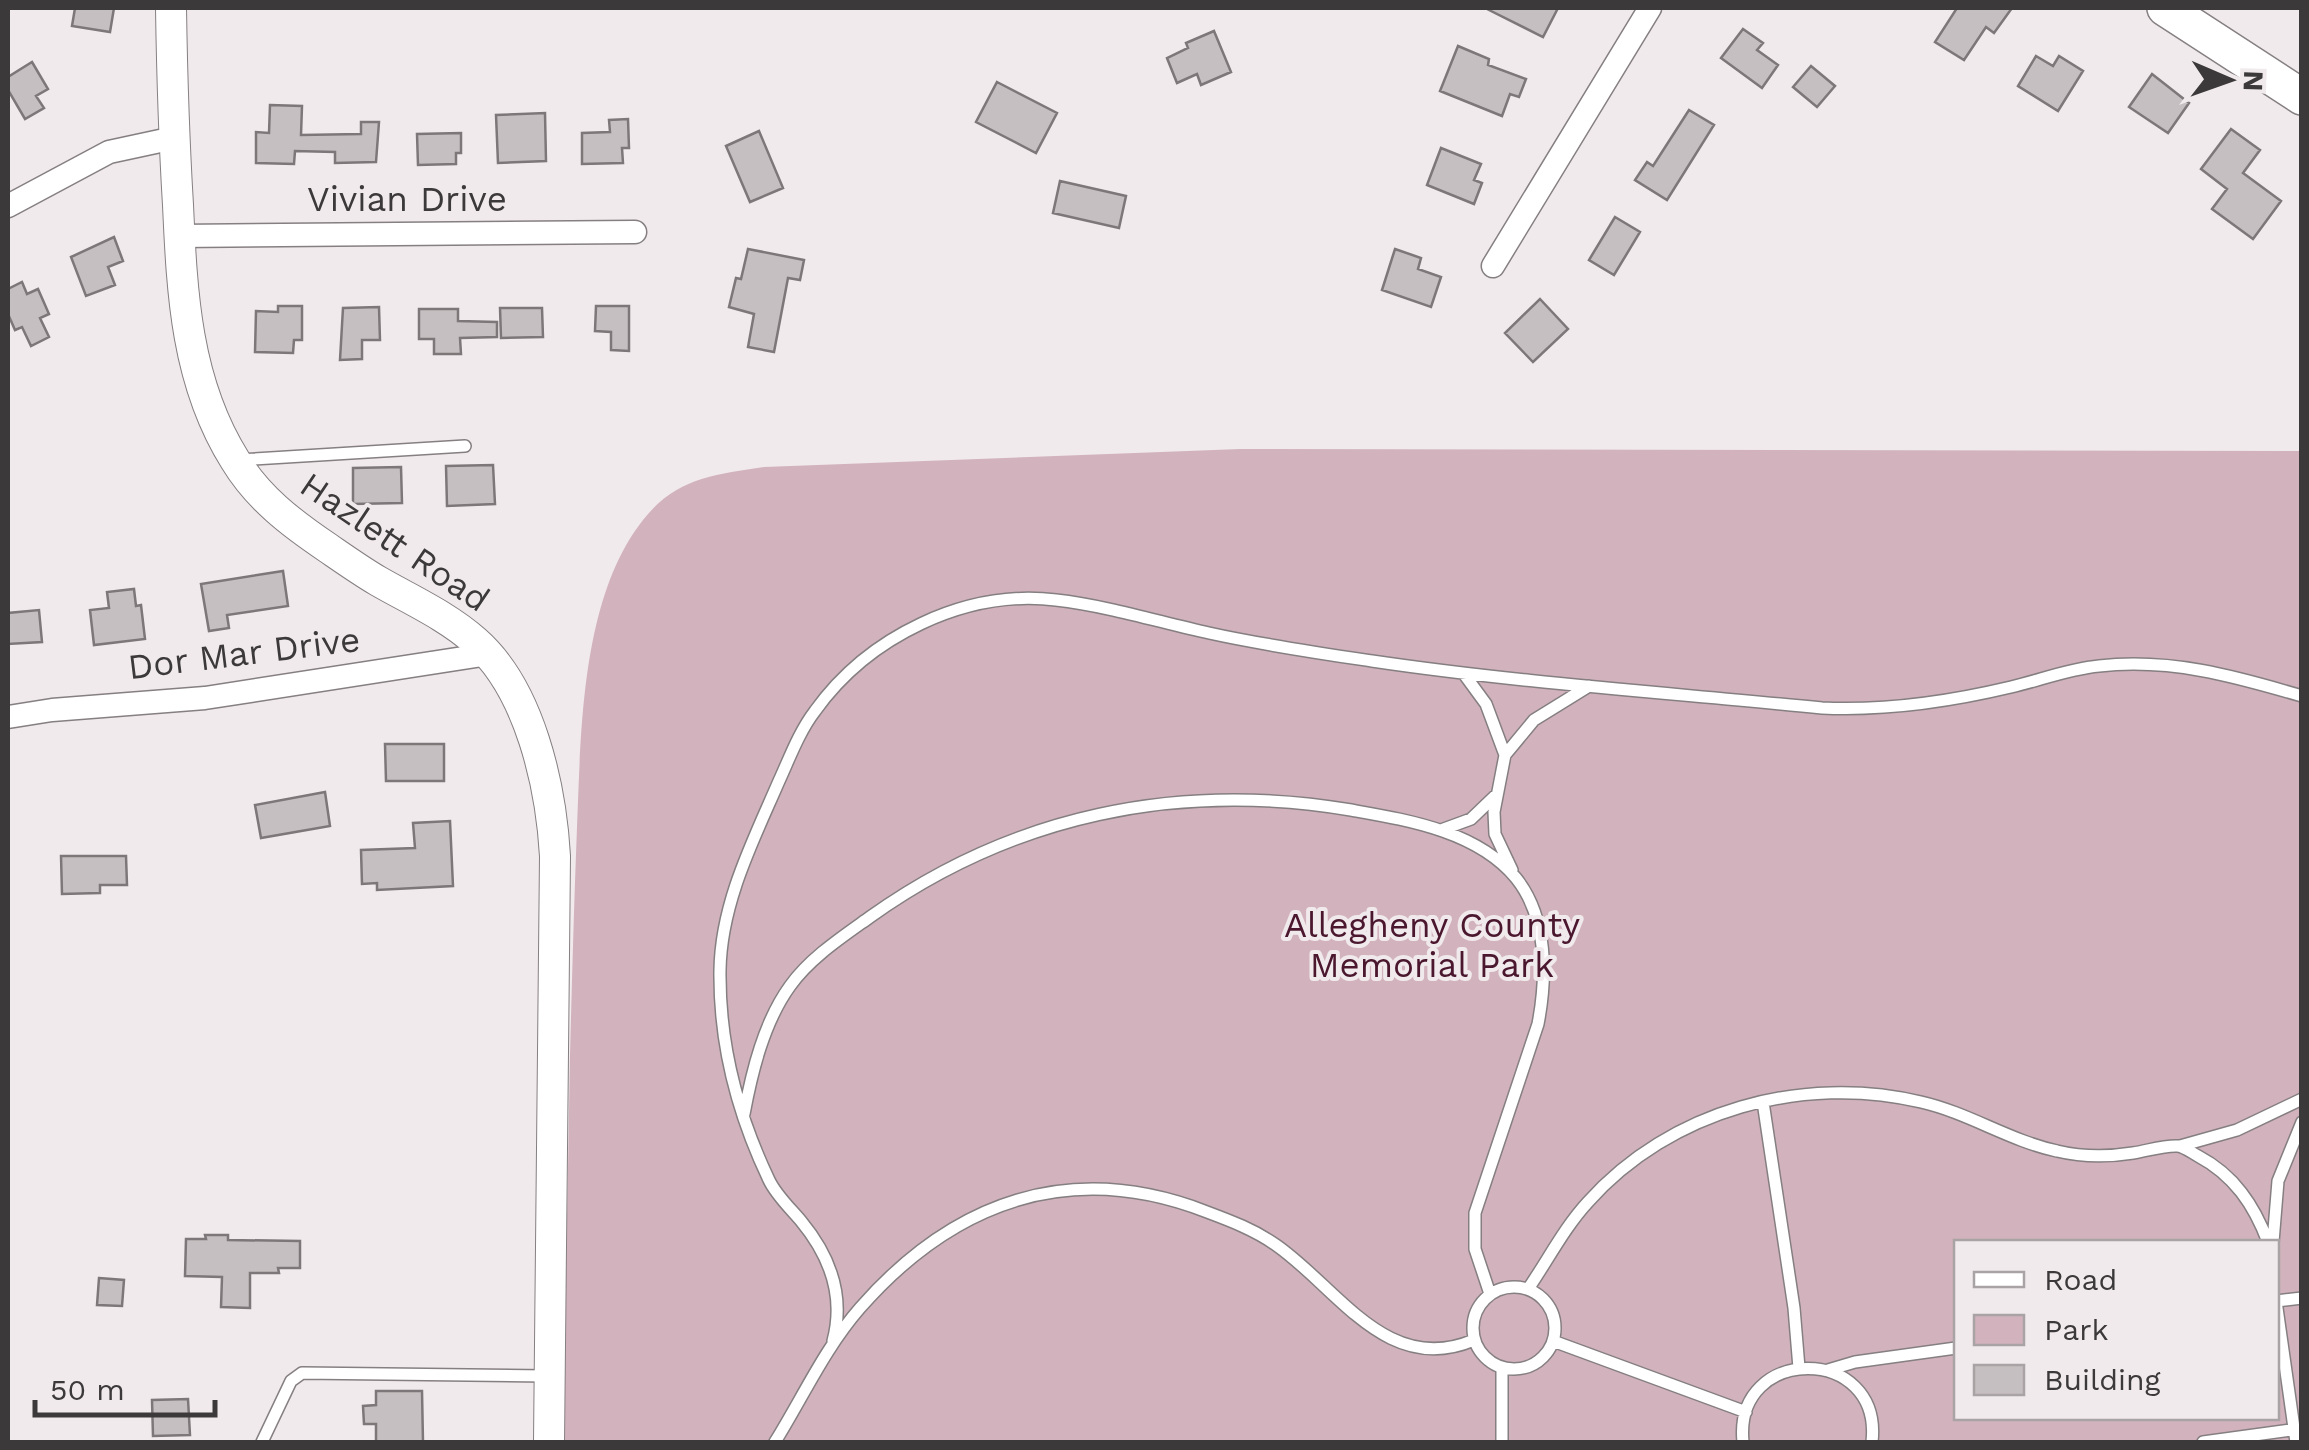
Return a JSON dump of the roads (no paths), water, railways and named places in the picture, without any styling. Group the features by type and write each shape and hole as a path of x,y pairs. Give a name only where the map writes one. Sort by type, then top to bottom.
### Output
{"main road":[{"path":"2165,8 2300,92"}],"street":[{"name":"Hazlett Road","path":"171,8 174,138 186,327 218,432 251,484 300,529 373,578 448,620 489,654 527,722 546,782 553,816 549,1442"},
{"path":"1493,266 1650,8"},
{"path":"8,206 109,152 174,138"},
{"name":"Vivian Drive","path":"179,236 635,232"},
{"name":"Dor Mar Drive","path":"8,717 205,698 489,654"}],"lane":[{"path":"235,460 465,446"},
{"path":"833,1341 838,1314 832,1272 818,1243 772,1187 743,1119 730,1076 720,1007 723,933 731,901 802,730 834,688 886,643 960,608 1002,600 1053,599 1297,650 1464,674 1867,710 1954,700 2098,666 2170,664 2213,671 2302,696"},
{"path":"1464,674 1486,704 1506,754"},
{"path":"1490,1294 1475,1248 1475,1213 1531,1051 1543,997 1541,940 1532,910 1496,834 1496,795 1506,754 1534,720 1589,686"},
{"path":"1441,830 1472,819 1496,795"},
{"path":"743,1119 750,1082 776,1012 790,986 809,966 892,902 942,871 1048,825 1198,800 1332,807 1441,830 1486,853 1516,878"},
{"path":"1528,1289 1565,1230 1612,1177 1690,1126 1728,1110 1806,1092 1848,1091 1924,1103 2026,1143 2087,1156 2180,1146 2237,1130 2302,1099"},
{"path":"1763,1102 1792,1291 1799,1368"},
{"path":"2270,1240 2278,1181 2302,1122"},
{"path":"2180,1146 2232,1180 2248,1199 2269,1240"},
{"path":"775,1442 833,1341 890,1276 950,1228 984,1210 1061,1190 1104,1189 1181,1202 1248,1228 1308,1269 1354,1314 1393,1342 1453,1349 1474,1340"},
{"path":"1505,1288 1528,1289 1551,1311 1553,1340 1535,1363 1518,1369 1502,1368 1482,1354 1474,1340 1474,1315 1490,1294 1505,1288"},
{"path":"2203,1442 2297,1434 2279,1320"},
{"path":"1553,1340 1746,1412"},
{"path":"1744,1442 1746,1412 1764,1384 1780,1374 1799,1368 1827,1370 1855,1362 1954,1348"},
{"path":"1502,1368 1502,1442"},
{"path":"1827,1370 1849,1382 1863,1397 1871,1416 1872,1442"},
{"path":"262,1442 291,1381 302,1374 550,1376"}],"park label":[{"name":"Allegheny County Memorial Park","path":"1432,945"}]}
